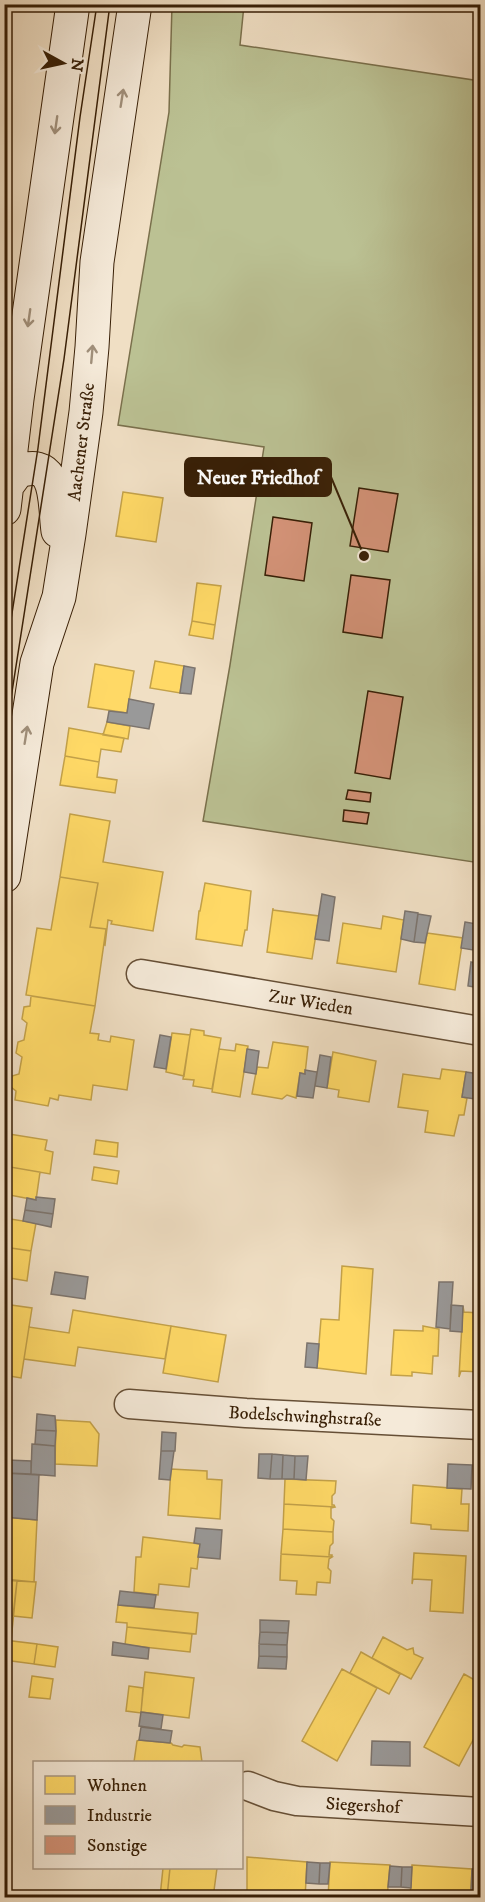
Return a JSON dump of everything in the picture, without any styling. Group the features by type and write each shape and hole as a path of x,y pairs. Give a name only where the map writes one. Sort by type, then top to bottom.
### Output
{"main road":[{"path":"5,498 73,4"},
{"name":"Aachener Straße","path":"4,876 37,663 59,597 64,565 86,412 97,262 135,4"},
{"path":"5,498 10,479 17,472 35,468 47,475 54,490 64,565"}],"street":[{"name":"Zur Wieden","path":"141,974 480,1031"},
{"name":"Bodelschwinghstraße","path":"129,1404 246,1413 480,1425"},
{"name":"Siegershof","path":"248,1786 273,1796 297,1801 480,1812"}],"green space":[{"path":"172,5 244,5 240,45 480,81 480,863 203,821 264,447 118,425 169,112"}],"building: Wohnen":[{"path":"123,492 163,498 156,542 116,536"},
{"path":"197,583 221,586 215,625 192,621"},
{"path":"192,621 215,625 213,639 189,635"},
{"path":"155,661 184,666 180,693 150,688"},
{"path":"95,664 134,671 127,713 88,707"},
{"path":"107,722 130,726 128,739 103,735"},
{"path":"69,728 124,738 121,752 101,749 99,762 65,756"},
{"path":"65,756 99,762 97,777 117,780 115,793 60,785"},
{"path":"70,814 110,821 103,862 163,872 153,931 111,924 112,921 108,920 105,945 106,929 90,927 98,883 60,877"},
{"path":"60,877 98,883 90,927 106,929 95,1006 26,995 37,928 51,930"},
{"path":"205,883 251,891 247,930 245,930 242,946 196,939"},
{"path":"273,908 273,910 319,916 312,959 267,952"},
{"path":"383,916 404,920 396,972 337,963 343,923 381,929"},
{"path":"427,933 463,938 455,990 419,984"},
{"path":"31,996 95,1006 90,1033 99,1034 98,1040 110,1042 111,1036 134,1040 127,1090 93,1085 91,1100 59,1095 58,1100 50,1098 48,1106 15,1100 16,1091 11,1087 12,1076 19,1074 22,1057 16,1053 18,1042 24,1040 27,1023 22,1019 24,1007 30,1006"},
{"path":"191,1029 204,1031 204,1035 221,1038 212,1089 193,1086 194,1080 183,1079"},
{"path":"172,1033 190,1035 184,1076 166,1072"},
{"path":"273,1042 308,1047 305,1074 300,1073 296,1098 287,1095 282,1099 252,1094 257,1067 268,1068"},
{"path":"236,1044 248,1046 240,1097 212,1092 219,1049 235,1051"},
{"path":"333,1052 376,1061 369,1102 338,1097 339,1090 327,1088"},
{"path":"442,1069 466,1072 462,1097 467,1098 464,1115 459,1115 454,1136 425,1132 428,1111 398,1107 403,1074 440,1079"},
{"path":"9,1134 47,1140 45,1150 53,1152 50,1174 4,1166"},
{"path":"96,1140 118,1143 117,1157 94,1154"},
{"path":"4,1166 40,1172 36,1200 4,1194"},
{"path":"94,1167 119,1171 117,1184 92,1180"},
{"path":"4,1218 36,1223 31,1251 4,1247"},
{"path":"4,1247 31,1251 27,1281 4,1277"},
{"path":"342,1266 373,1269 366,1374 317,1368 321,1319 339,1320"},
{"path":"4,1304 32,1308 21,1378 4,1375"},
{"path":"463,1306 464,1312 480,1313 480,1372 461,1371 459,1377"},
{"path":"73,1310 171,1326 165,1359 78,1347 75,1366 24,1359 29,1327 69,1333"},
{"path":"171,1326 226,1335 218,1382 163,1373"},
{"path":"423,1326 439,1329 438,1356 433,1356 432,1374 412,1372 412,1376 391,1375 394,1330 423,1331"},
{"path":"56,1420 90,1422 99,1434 97,1466 55,1464"},
{"path":"171,1469 207,1471 207,1479 222,1480 220,1519 168,1515"},
{"path":"285,1479 336,1481 335,1493 332,1496 332,1505 335,1507 284,1504"},
{"path":"413,1485 462,1489 461,1504 469,1504 468,1531 431,1529 431,1525 411,1523"},
{"path":"284,1504 335,1507 331,1508 331,1518 334,1521 333,1532 283,1529"},
{"path":"6,1517 37,1520 34,1582 4,1579"},
{"path":"283,1529 333,1532 333,1543 330,1546 329,1555 332,1557 281,1554"},
{"path":"143,1537 200,1544 197,1569 191,1568 189,1587 159,1584 158,1595 134,1592 136,1557 141,1557"},
{"path":"414,1553 466,1556 463,1613 430,1611 432,1580 413,1579 412,1584"},
{"path":"281,1554 332,1557 329,1559 328,1568 331,1571 330,1583 317,1582 316,1595 296,1594 297,1581 280,1580"},
{"path":"4,1580 17,1581 11,1641 4,1640"},
{"path":"17,1581 36,1582 32,1618 13,1616"},
{"path":"118,1605 198,1613 196,1634 127,1627 127,1623 116,1622"},
{"path":"127,1627 192,1634 190,1652 125,1645"},
{"path":"383,1637 407,1650 413,1648 414,1654 423,1658 411,1679 372,1658"},
{"path":"4,1640 37,1644 34,1664 4,1660"},
{"path":"37,1644 58,1647 55,1667 34,1664"},
{"path":"361,1652 400,1674 389,1694 350,1673"},
{"path":"342,1669 377,1688 337,1761 302,1741"},
{"path":"145,1672 194,1678 189,1718 141,1712"},
{"path":"464,1674 480,1683 480,1727 459,1766 424,1747"},
{"path":"32,1676 53,1679 50,1699 29,1697"},
{"path":"129,1686 143,1688 141,1713 126,1711"},
{"path":"137,1741 200,1747 202,1761 134,1761"},
{"path":"247,1857 307,1862 305,1898 247,1898"},
{"path":"330,1862 390,1865 387,1898 328,1898"},
{"path":"412,1865 472,1869 471,1898 410,1898"},
{"path":"163,1869 170,1869 167,1897 160,1897"},
{"path":"170,1869 217,1869 213,1898 167,1897"}],"building: Industrie":[{"path":"184,666 195,668 191,694 180,693"},
{"path":"129,699 154,704 149,729 107,722 109,711 127,713"},
{"path":"322,894 335,897 329,941 315,939"},
{"path":"405,911 418,913 414,942 401,939"},
{"path":"418,914 431,916 425,943 414,942"},
{"path":"465,922 477,924 473,950 461,948"},
{"path":"471,962 480,964 480,988 468,986"},
{"path":"160,1035 171,1037 166,1069 154,1067"},
{"path":"247,1049 259,1051 256,1074 244,1072"},
{"path":"320,1055 331,1057 327,1088 315,1086"},
{"path":"305,1070 317,1072 313,1098 297,1096 300,1073 305,1074"},
{"path":"466,1072 479,1074 475,1099 462,1097"},
{"path":"36,1197 55,1199 53,1214 25,1210 27,1198 36,1200"},
{"path":"25,1210 53,1214 51,1227 23,1221"},
{"path":"55,1272 88,1277 85,1299 51,1294"},
{"path":"439,1282 453,1282 450,1329 436,1327"},
{"path":"451,1305 463,1306 462,1332 450,1331"},
{"path":"307,1343 319,1344 317,1368 305,1367"},
{"path":"37,1414 55,1416 56,1431 36,1430"},
{"path":"36,1430 56,1431 55,1446 35,1444"},
{"path":"162,1432 176,1433 175,1451 161,1451"},
{"path":"32,1444 55,1446 55,1476 31,1474"},
{"path":"161,1451 174,1451 170,1480 159,1479"},
{"path":"259,1454 272,1454 270,1479 258,1478"},
{"path":"272,1454 283,1455 282,1479 270,1479"},
{"path":"283,1455 295,1456 294,1479 282,1479"},
{"path":"295,1456 308,1456 306,1480 294,1479"},
{"path":"8,1460 31,1461 31,1474 7,1473"},
{"path":"448,1464 472,1465 471,1489 447,1488"},
{"path":"4,1473 39,1475 37,1520 4,1517"},
{"path":"196,1528 222,1530 220,1559 198,1557 200,1544 194,1543"},
{"path":"120,1591 156,1595 154,1608 118,1605"},
{"path":"260,1620 289,1621 288,1633 260,1632"},
{"path":"260,1632 288,1633 287,1645 259,1644"},
{"path":"113,1642 149,1648 148,1659 112,1655"},
{"path":"259,1644 287,1645 287,1657 259,1656"},
{"path":"259,1656 287,1657 286,1669 258,1668"},
{"path":"141,1712 163,1715 161,1729 139,1726"},
{"path":"141,1727 172,1731 170,1743 139,1740"},
{"path":"372,1741 410,1742 410,1766 371,1765"},
{"path":"307,1862 320,1863 319,1884 306,1883"},
{"path":"320,1863 330,1863 328,1884 319,1884"},
{"path":"390,1866 402,1867 401,1887 388,1887"},
{"path":"402,1867 412,1867 411,1888 401,1887"},
{"path":"472,1869 480,1870 480,1890 471,1890"}],"building: Sonstige":[{"path":"359,488 398,494 388,552 350,546"},
{"path":"273,517 312,523 304,581 265,575"},
{"path":"351,575 390,580 382,638 343,632"},
{"path":"368,691 403,697 390,779 355,773"},
{"path":"348,790 371,793 370,802 346,799"},
{"path":"344,810 369,813 367,824 343,821"}],"tram line":[{"path":"4,664 38,448 80,117 97,4"},
{"path":"4,743 64,359 110,4"}],"place":[{"name":"Neuer Friedhof","path":"364,556"}]}
